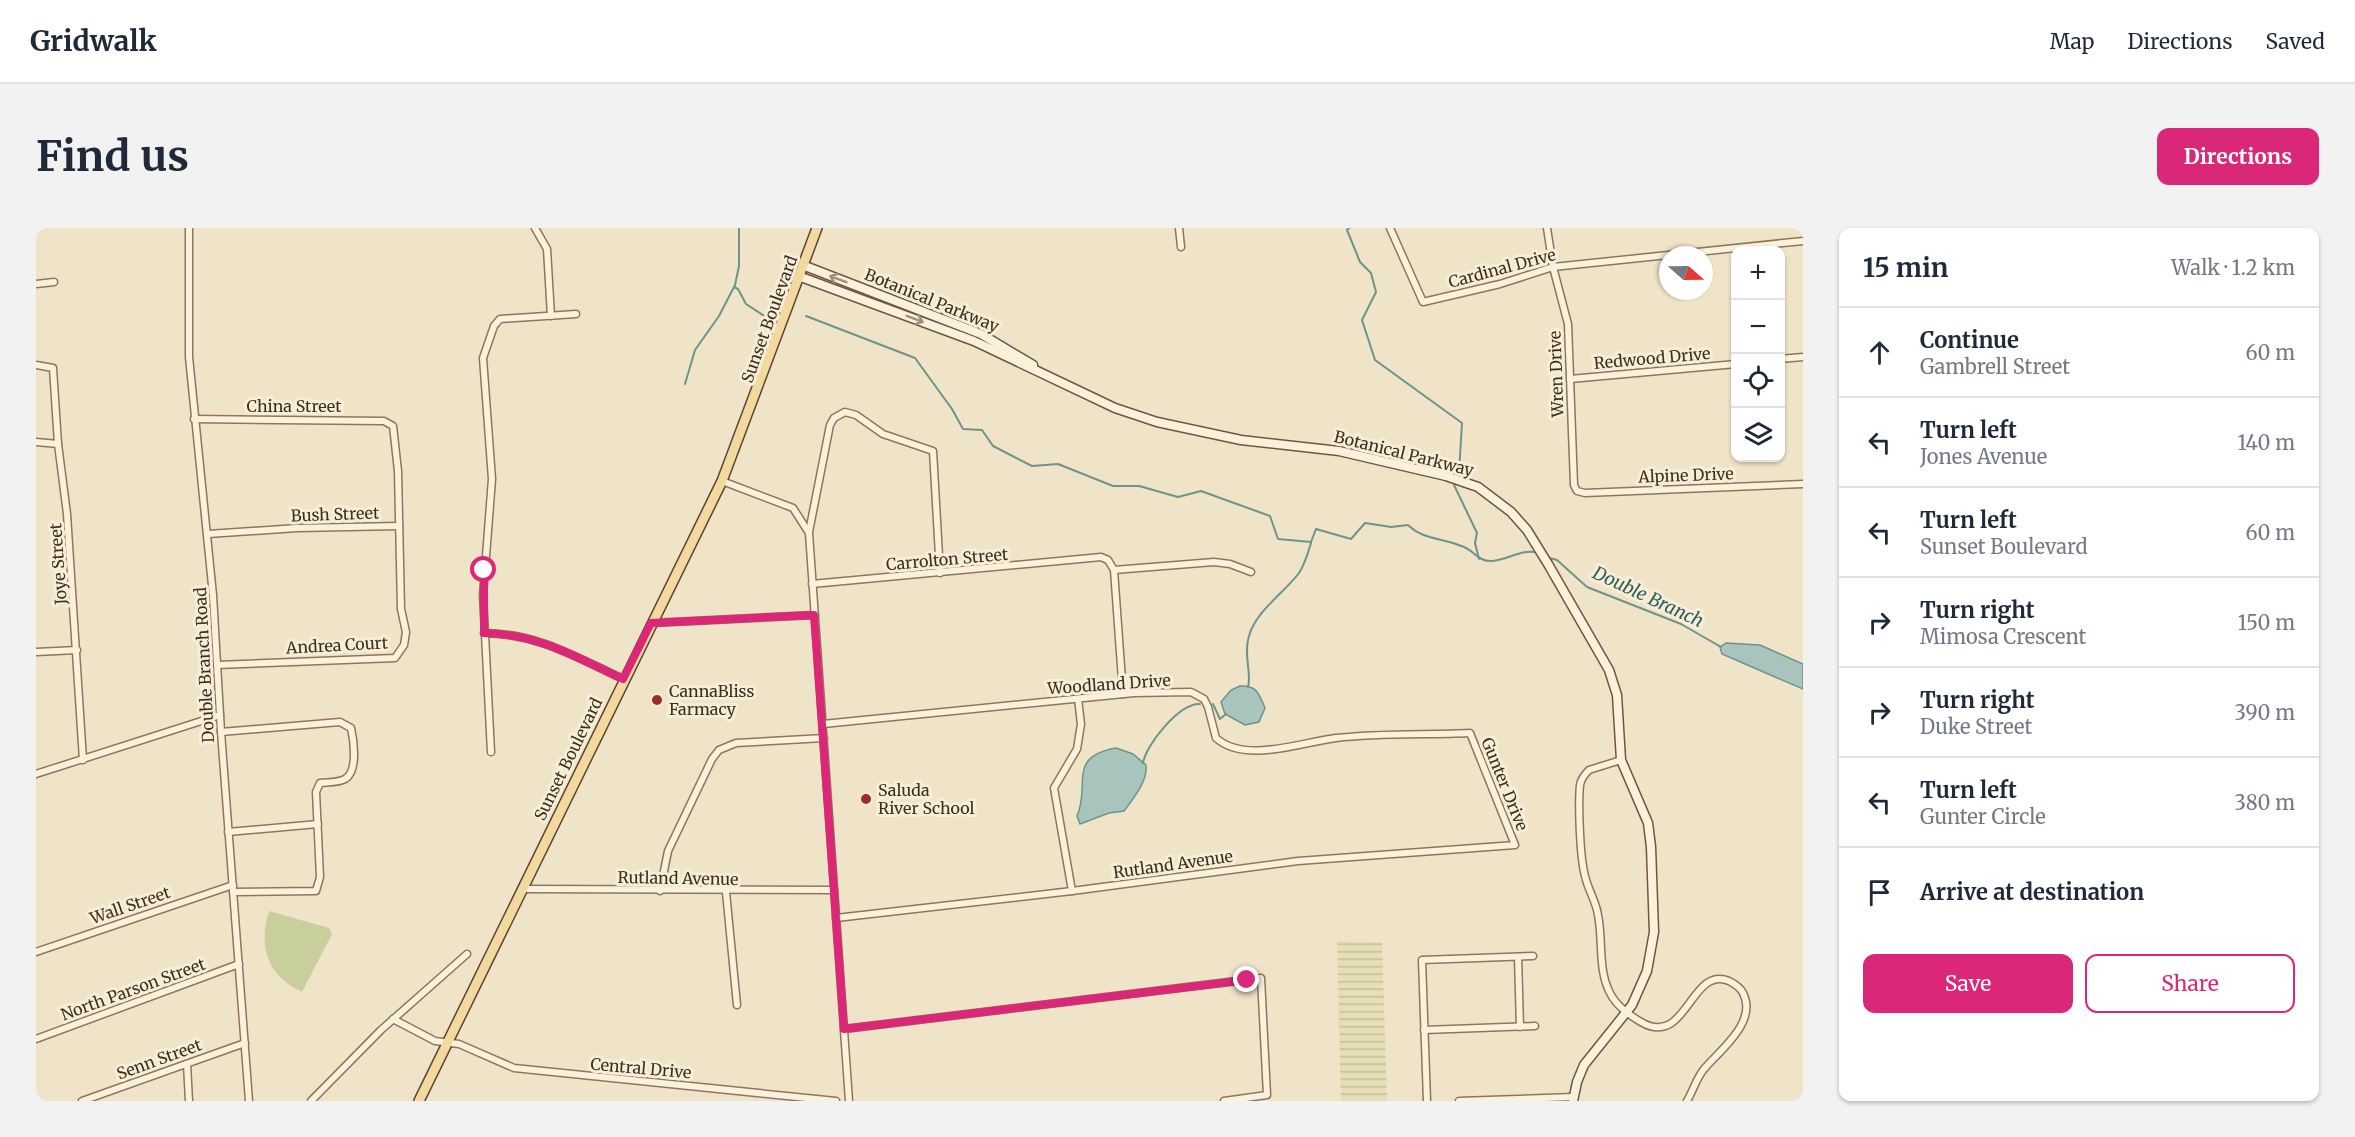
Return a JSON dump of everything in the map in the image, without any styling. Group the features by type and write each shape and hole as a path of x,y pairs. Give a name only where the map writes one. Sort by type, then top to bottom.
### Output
{"main road":[{"name":"Sunset Boulevard","path":"419,1101 623,679 722,482 801,277 817,228"}],"street":[{"name":"Double Branch Road","path":"189,228 189,357 208,534 249,1101"},
{"path":"535,228 547,249 551,316"},
{"path":"1179,228 1181,247"},
{"name":"Cardinal Drive","path":"1390,228 1423,302 1500,284 1552,267 1803,241"},
{"name":"Wren Drive","path":"1547,228 1552,267 1568,324 1574,484"},
{"name":"Botanical Parkway","path":"805,266 981,334 1015,352 1043,373"},
{"name":"Botanical Parkway","path":"801,277 974,342 1115,408 1167,425 1241,440 1339,451 1460,480 1496,498 1522,524 1604,659 1612,678 1618,705 1621,760 1648,823 1654,899 1654,932 1650,962 1641,989 1627,1013 1590,1056 1580,1073 1573,1099"},
{"path":"36,284 54,282"},
{"path":"490,752 484,633 484,570 492,479 483,358 494,326 500,319 576,314"},
{"path":"1785,359 1803,357"},
{"name":"Redwood Drive","path":"1570,379 1731,364"},
{"name":"Joye Street","path":"36,365 53,368 58,444 67,514 83,760"},
{"path":"849,1101 809,533 830,425 834,418 845,412 856,415 883,435 933,451 940,573"},
{"name":"China Street","path":"194,419 367,419 384,421 393,426"},
{"name":"Bush Street","path":"208,534 297,528 399,526 398,471 393,426"},
{"path":"36,442 58,444"},
{"path":"722,482 793,508 809,533"},
{"name":"Alpine Drive","path":"1574,484 1577,490 1585,493 1803,484"},
{"name":"Andrea Court","path":"217,665 395,658 404,645 406,632 401,609 399,526"},
{"name":"Carrolton Street","path":"812,585 1101,558 1108,560 1114,570"},
{"path":"1123,694 1114,570 1214,562 1230,564 1251,573"},
{"path":"651,623 814,615"},
{"path":"484,633 513,634 534,639 623,679"},
{"path":"36,652 77,650"},
{"name":"Woodland Drive","path":"823,724 1123,694 1197,693 1208,707 1216,738 1237,749 1272,749 1335,738 1470,733"},
{"path":"1072,891 1054,788 1077,749 1081,724 1078,699"},
{"path":"36,774 220,715"},
{"path":"221,732 346,723 353,736 352,771 343,781 320,783 316,792 318,824 228,832"},
{"name":"Gunter Drive","path":"1470,733 1515,845"},
{"path":"660,891 668,851 712,759 719,750 736,743 824,738"},
{"path":"1621,760 1589,770 1582,778 1580,789 1584,872 1599,916 1604,981 1613,1000 1627,1013 1647,1025 1664,1026 1682,1015 1695,995 1709,983 1725,980 1741,990 1746,1010 1739,1028 1728,1045 1704,1070 1687,1101"},
{"name":"Wall Street","path":"36,952 233,888 316,891 320,877 318,824"},
{"name":"Rutland Avenue","path":"836,918 1072,891 1298,861 1515,845"},
{"name":"Rutland Avenue","path":"521,889 834,891"},
{"path":"726,892 737,1005"},
{"path":"311,1101 393,1019 467,954"},
{"path":"1427,1101 1422,960 1533,956"},
{"path":"1518,957 1520,1027"},
{"name":"North Parson Street","path":"36,1039 239,964"},
{"path":"844,1029 1261,978 1267,1095 1224,1101"},
{"name":"Central Drive","path":"393,1019 435,1041 459,1044 514,1068 836,1101"},
{"path":"1424,1030 1534,1026"},
{"name":"Senn Street","path":"82,1101 102,1097 245,1043"},
{"path":"186,1064 189,1101"},
{"path":"1459,1101 1573,1099"}],"shaded area":[{"path":"1337,941 1382,942 1387,1101 1341,1101"}],"green space":[{"path":"269,911 329,928 332,934 302,992 281,978 268,959 265,936"}],"water":[{"path":"1726,643 1760,645 1803,664 1803,689 1722,654 1720,647"},
{"path":"1240,686 1250,687 1259,695 1265,708 1259,722 1245,725 1225,714 1221,702 1231,690"},
{"path":"1116,748 1133,754 1146,765 1145,777 1124,811 1109,813 1080,824 1077,816 1081,805 1085,765 1101,752"}],"waterway":[{"path":"685,384 695,350 719,316 735,285 739,266 739,228"},
{"path":"1349,228 1347,230 1360,262 1371,273 1376,292 1362,320 1375,360 1462,423 1459,473"},
{"name":"Double Branch","path":"734,287 738,289 746,304 766,317"},
{"name":"Double Branch","path":"806,316 915,358 952,409 963,429 982,430 993,446 1032,466 1058,464 1113,486 1139,486 1178,497 1201,491 1270,516 1278,539 1311,542 1316,529"},
{"path":"1454,485 1477,533 1475,543 1479,559"},
{"name":"Double Branch","path":"1316,529 1351,539 1365,523 1391,527 1408,525 1421,534 1464,547 1487,561 1527,552 1538,553"},
{"path":"1248,687 1247,643 1249,636 1264,610 1299,573 1311,543"},
{"name":"Double Branch","path":"1546,557 1557,560 1587,587 1681,624 1721,647"},
{"path":"1143,763 1150,746 1165,726 1183,710 1200,704"},
{"path":"1213,704 1220,719 1226,714"}],"place":[{"name":"CannaBliss Farmacy","path":"657,700"},
{"name":"Saluda River School","path":"866,799"}],"route":[{"path":"484,570 484,633 513,634 534,639 623,679 651,623 814,615 844,1029 1247,980"}]}
